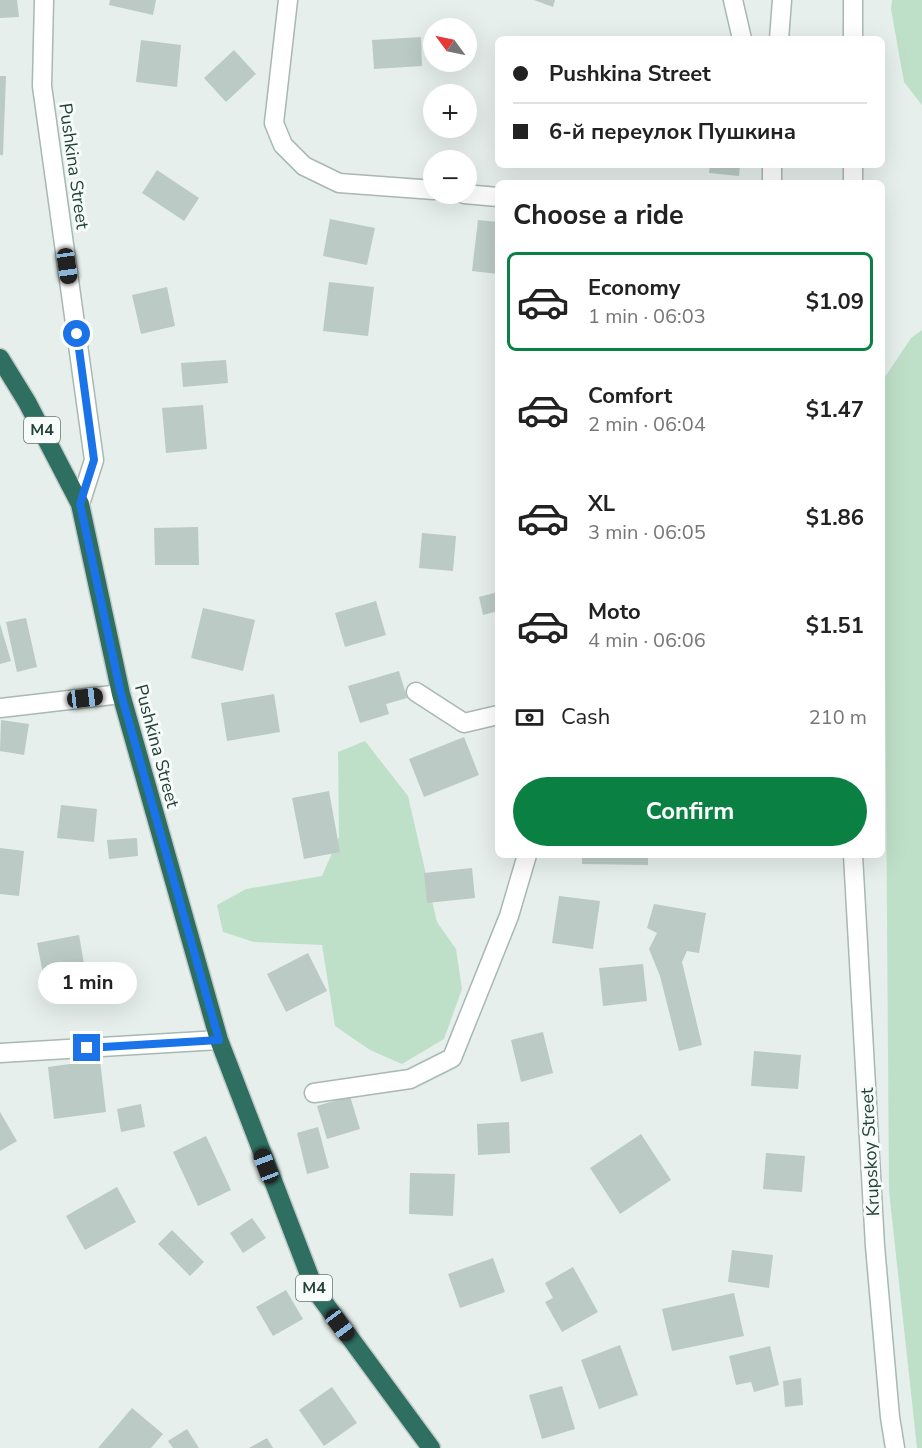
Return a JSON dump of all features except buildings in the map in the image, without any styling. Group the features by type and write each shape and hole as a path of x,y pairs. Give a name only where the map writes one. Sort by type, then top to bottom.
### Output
{"highway":[{"name":"M4","path":"0,358 27,402 80,504"},
{"name":"Pushkina Street","path":"80,504 121,694 219,1040 315,1290 431,1448"}],"street":[{"name":"Pushkina Street","path":"44,0 42,87 94,460 80,504"},
{"path":"288,0 274,123 283,145 304,166 339,183 423,189"},
{"path":"733,0 741,36"},
{"path":"779,36 782,0"},
{"path":"853,0 854,36"},
{"path":"477,195 495,197"},
{"path":"416,692 464,723 495,716"},
{"path":"0,708 121,694"},
{"path":"314,1093 410,1079 452,1058 508,916 526,858"},
{"name":"Krupskoy Street","path":"853,858 875,1246 890,1417 895,1448"},
{"path":"0,1053 219,1040"}],"green space":[{"path":"892,0 922,0 922,105 904,82 891,9"},
{"path":"922,330 922,1448 917,1448 889,1191 885,377 911,338"},
{"path":"365,741 408,796 437,922 456,949 462,989 444,1039 402,1064 370,1050 335,1026 322,945 254,942 223,932 217,905 246,889 322,876 339,837 338,752"}],"route":[{"path":"77,334 94,460 80,504 121,694 140,768 219,1040 87,1048"}]}
